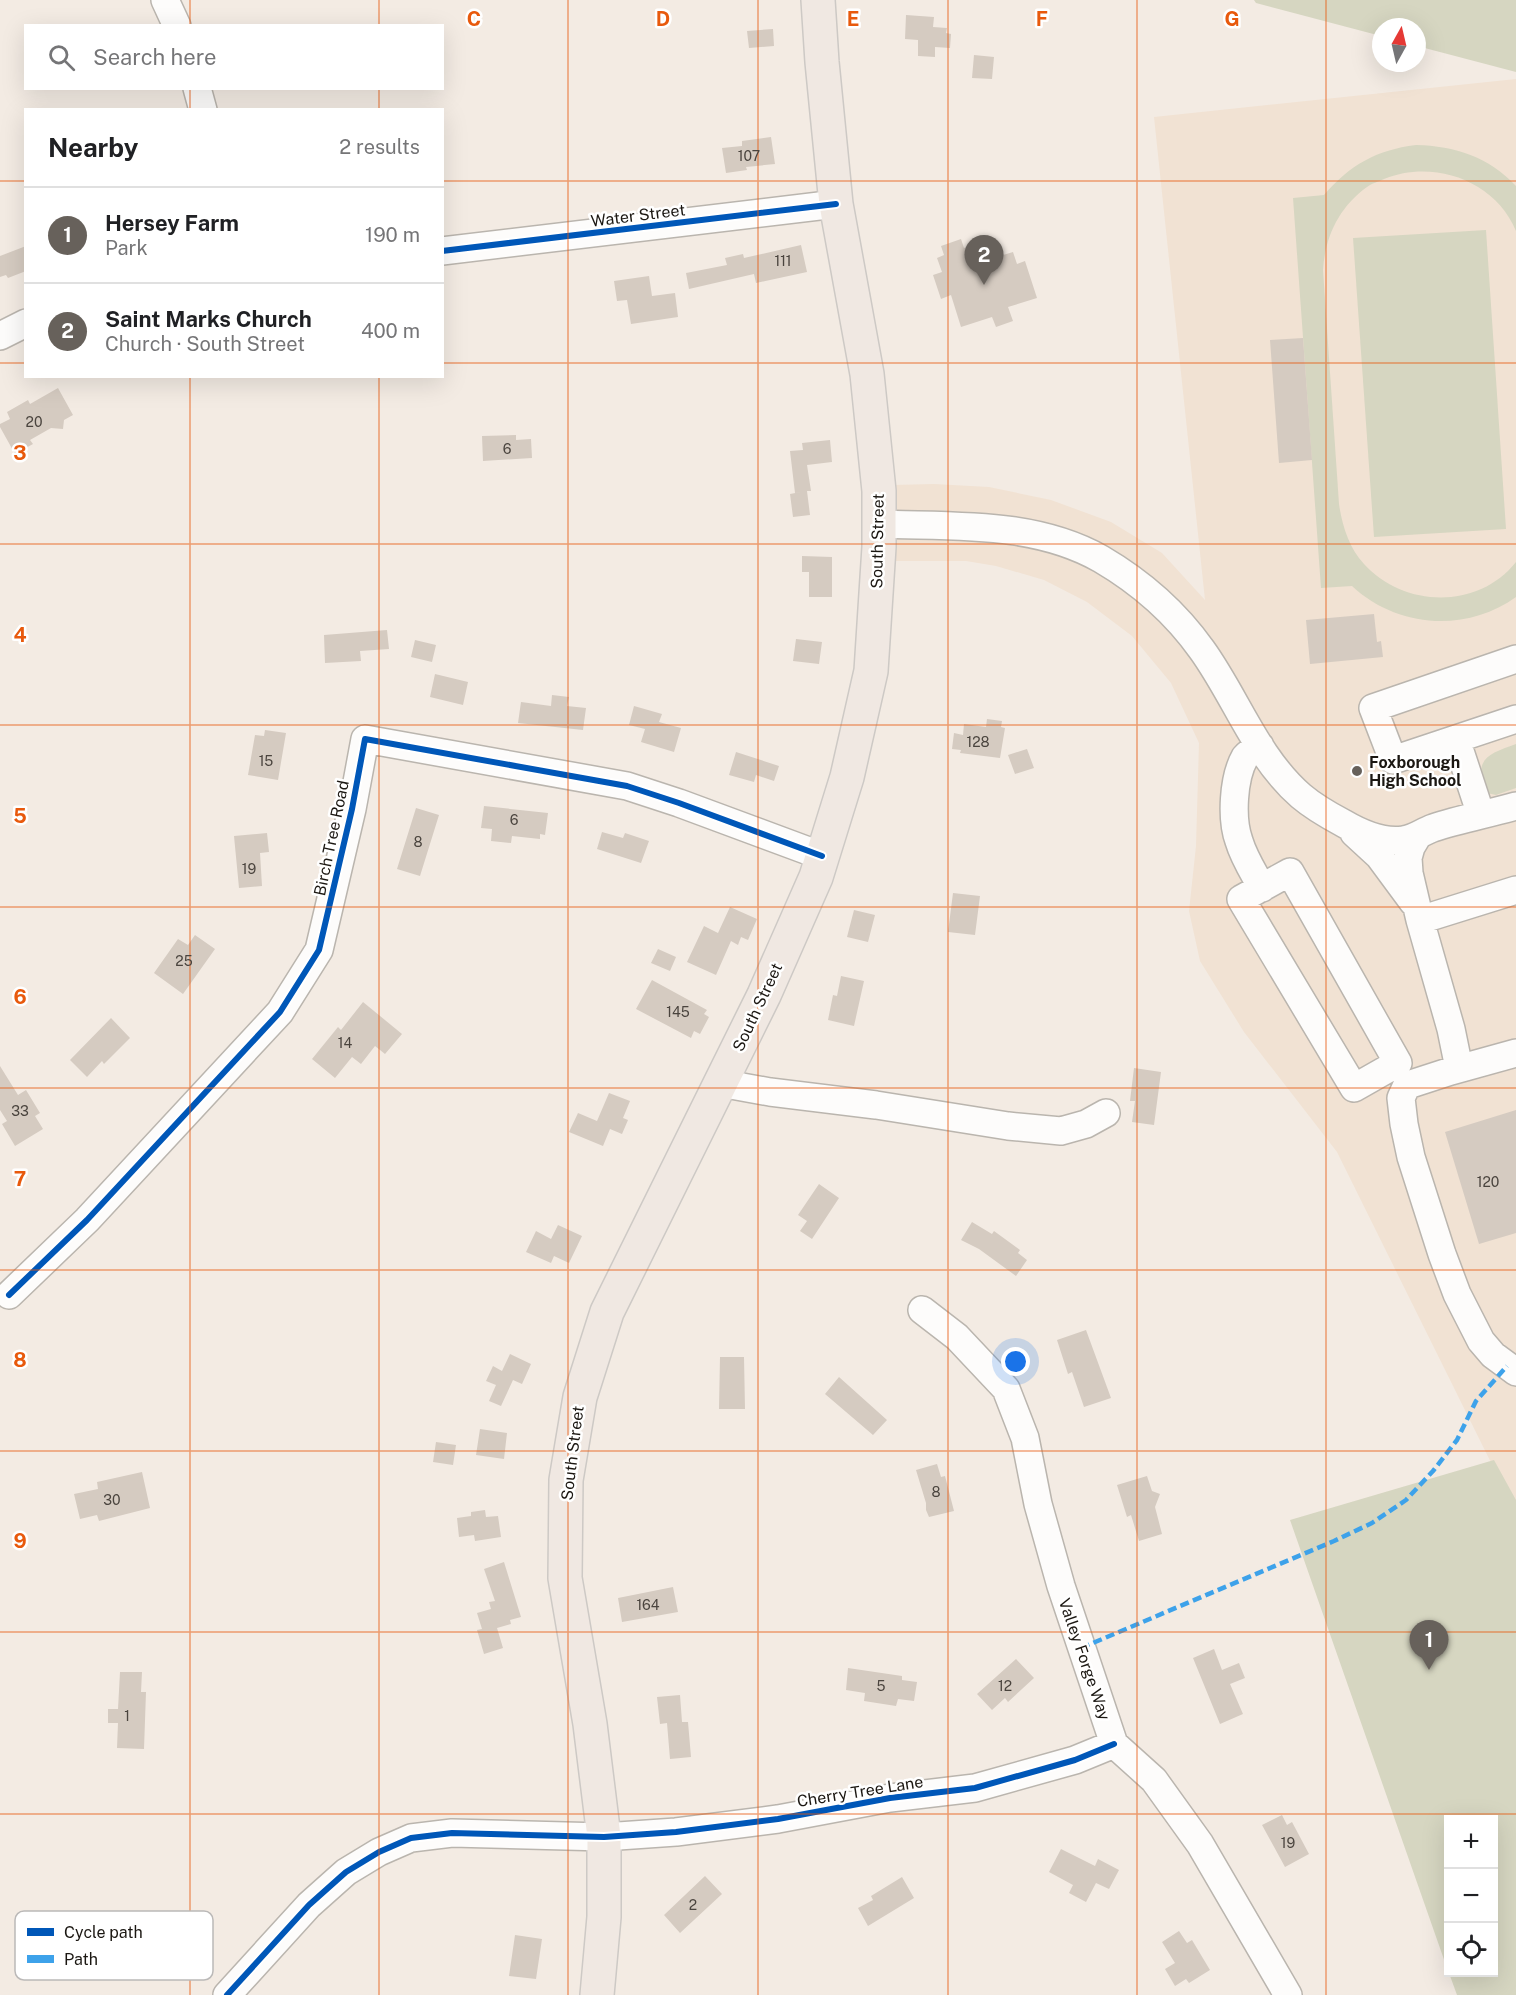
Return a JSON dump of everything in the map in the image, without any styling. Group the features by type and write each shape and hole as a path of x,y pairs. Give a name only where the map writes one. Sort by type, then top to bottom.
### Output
{"main road":[{"name":"South Street","path":"597,1995 604,1917 604,1837 590,1724 566,1578 566,1480 580,1397 608,1312 764,995 816,877 847,777 871,670 879,491 867,374 836,204 818,0"}],"street":[{"path":"165,0 176,24"},
{"path":"198,90 202,108"},
{"name":"Water Street","path":"444,251 836,204"},
{"path":"0,336 24,324"},
{"path":"879,524 960,526 1007,530 1038,536 1071,545 1100,558 1142,586 1165,606 1202,649 1260,746 1281,775 1301,795 1344,824 1379,856 1419,913"},
{"path":"1516,659 1373,708 1393,760 1516,719"},
{"name":"Birch Tree Road","path":"9,1295 87,1221 280,1012 319,951 352,809 365,739 627,786 679,802 822,856"},
{"path":"1456,739 1481,815"},
{"path":"1260,746 1244,759 1237,783 1234,814 1238,840 1262,888"},
{"path":"1344,824 1376,838 1403,840 1417,837 1429,829 1516,806"},
{"path":"1417,837 1408,858 1409,873 1460,1068"},
{"path":"1290,872 1398,1063 1376,1076 1354,1088 1241,899 1290,872"},
{"path":"1419,913 1516,890"},
{"path":"1516,1053 1411,1084 1403,1092 1401,1106 1411,1157 1450,1277 1481,1341 1493,1355 1516,1372"},
{"path":"1376,1076 1403,1092"},
{"path":"720,1083 1008,1126 1061,1131 1086,1124 1106,1113"},
{"name":"Valley Forge Way","path":"922,1310 957,1337 1006,1389 1025,1438 1038,1504 1061,1587 1114,1744 1154,1780 1200,1844 1288,1995"},
{"name":"Cherry Tree Lane","path":"227,1995 309,1905 346,1872 379,1852 411,1838 453,1833 604,1837 676,1832 744,1823 890,1798 975,1788 1075,1760 1114,1744"}],"shaded area":[{"name":"Foxborough High School","path":"1516,79 1516,1513 1337,1152 1244,1032 1200,961 1189,911 1196,846 1199,743 1171,683 1132,636 1087,602 1044,580 996,566 966,561 893,561 892,485 934,484 989,487 1051,500 1111,522 1162,553 1205,600 1154,117"}],"green space":[{"path":"1254,0 1516,0 1516,72 1426,48 1426,18 1372,18 1372,34 1256,3"},
{"path":"1416,145 1444,148 1470,155 1506,176 1516,186 1516,231 1506,213 1478,187 1460,178 1442,173 1403,173 1384,179 1367,187 1341,213 1330,235 1323,270 1339,504 1347,536 1354,551 1380,579 1399,589 1441,598 1462,595 1482,589 1500,578 1516,562 1516,597 1496,609 1454,620 1432,621 1410,617 1370,600 1352,586 1321,588 1293,198 1324,195 1354,167 1376,155"},
{"path":"1486,230 1506,529 1374,537 1353,238"},
{"path":"1516,744 1516,788 1496,795 1487,793 1481,772 1482,765 1491,755"},
{"path":"1494,1460 1516,1500 1516,1995 1457,1995 1450,1977 1498,1977 1498,1815 1444,1815 1444,1960 1290,1520"}],"building":[{"path":"906,15 934,17 933,27 947,28 946,33 951,34 950,48 935,47 935,57 918,56 918,40 905,39"},
{"path":"773,29 774,46 749,48 747,31"},
{"path":"974,55 994,57 992,79 972,78"},
{"path":"771,137 775,164 746,167 747,170 726,173 722,148 742,146 742,141"},
{"path":"961,239 964,248 970,246 972,252 992,245 995,253 999,252 1000,256 1013,252 1017,264 1025,261 1037,298 1008,307 1013,321 996,327 992,317 961,327 951,295 941,299 933,275 942,272 937,258 944,255 941,246"},
{"path":"801,245 807,272 756,283 754,274 689,289 686,273 727,265 725,258 743,254 744,258"},
{"path":"24,247 24,272 8,278 6,275 0,277 0,256"},
{"path":"649,276 652,296 675,293 678,317 631,324 627,300 617,301 614,281"},
{"path":"1303,338 1312,460 1279,463 1270,340"},
{"path":"58,388 73,415 64,420 63,429 51,428 30,440 33,444 15,454 0,427 0,424 10,419 7,412 28,400 30,404"},
{"path":"516,435 516,440 531,439 532,458 483,461 482,436"},
{"path":"830,440 832,462 807,465 811,491 807,491 810,515 793,517 790,494 806,491 795,493 790,451 803,450 802,443"},
{"path":"802,556 832,557 832,597 809,597 809,572 802,572"},
{"path":"1374,614 1377,642 1381,641 1383,657 1310,664 1306,620"},
{"path":"387,630 389,649 360,651 361,661 325,663 324,635"},
{"path":"796,639 822,642 819,664 793,661"},
{"path":"415,640 436,645 432,662 411,657"},
{"path":"435,674 468,682 463,705 430,697"},
{"path":"552,695 569,697 567,706 586,708 583,730 518,723 521,702 551,706"},
{"path":"634,706 662,714 659,722 681,728 674,752 641,742 645,729 629,725"},
{"path":"987,719 1002,721 1001,727 1005,728 1000,758 960,753 961,750 952,749 954,733 963,735 964,724 986,727"},
{"path":"265,730 286,733 278,780 248,775 255,735 264,736"},
{"path":"1027,749 1034,768 1015,774 1008,755"},
{"path":"736,752 779,766 774,781 756,775 754,782 729,775"},
{"path":"484,806 548,813 545,835 540,834 540,839 512,836 511,843 491,841 492,829 481,828"},
{"path":"416,808 439,815 420,876 397,869"},
{"path":"602,832 623,838 625,833 649,841 641,863 597,849"},
{"path":"267,833 269,852 260,853 262,886 239,888 234,836"},
{"path":"953,893 980,896 975,935 948,932"},
{"path":"730,907 757,919 748,940 741,937 738,945 731,941 716,975 687,962 704,926 718,933"},
{"path":"854,910 875,915 868,942 847,937"},
{"path":"195,935 215,949 183,994 154,973 178,939 188,945"},
{"path":"658,949 676,957 670,971 651,963"},
{"path":"841,976 864,981 854,1026 828,1020 833,995 837,996"},
{"path":"652,980 707,1010 704,1014 709,1017 700,1034 694,1031 691,1038 636,1009"},
{"path":"363,1002 402,1034 385,1054 375,1046 361,1064 352,1057 335,1078 312,1059 338,1027 341,1030"},
{"path":"111,1018 130,1038 87,1077 70,1060"},
{"path":"0,1066 18,1095 26,1090 40,1113 35,1116 43,1129 15,1146 2,1124 7,1121 0,1110"},
{"path":"1134,1068 1161,1072 1154,1125 1132,1122 1135,1101 1130,1101"},
{"path":"609,1093 630,1101 623,1118 628,1120 622,1134 610,1129 603,1146 569,1132 578,1113 597,1121"},
{"path":"1516,1110 1516,1233 1479,1244 1445,1132"},
{"path":"819,1184 839,1198 812,1239 800,1231 807,1221 798,1215"},
{"path":"972,1222 992,1234 994,1231 1020,1250 1018,1253 1027,1260 1016,1276 979,1249 961,1240"},
{"path":"558,1225 582,1236 569,1263 554,1256 551,1263 526,1252 536,1231 551,1239"},
{"path":"1086,1330 1111,1398 1084,1407 1072,1372 1068,1374 1057,1340"},
{"path":"510,1354 531,1364 522,1384 513,1380 501,1406 489,1401 496,1385 486,1381 493,1366 502,1371"},
{"path":"720,1357 744,1357 745,1409 719,1409"},
{"path":"839,1377 887,1420 873,1435 825,1394"},
{"path":"480,1429 507,1433 504,1459 476,1455"},
{"path":"436,1442 456,1445 453,1465 433,1462"},
{"path":"937,1464 941,1477 945,1476 954,1511 929,1517 916,1470"},
{"path":"142,1472 150,1508 99,1521 97,1515 80,1519 74,1494 98,1489 97,1482"},
{"path":"1147,1476 1152,1491 1160,1494 1155,1507 1162,1534 1139,1541 1131,1515 1127,1517 1117,1485"},
{"path":"485,1510 486,1517 498,1516 501,1537 475,1541 474,1535 459,1537 457,1518 471,1516 471,1512"},
{"path":"504,1562 521,1617 510,1620 511,1624 497,1628 503,1648 484,1654 477,1630 482,1629 477,1613 491,1609 489,1602 495,1601 484,1569"},
{"path":"673,1587 678,1612 622,1622 618,1598"},
{"path":"1214,1649 1222,1670 1239,1663 1245,1678 1230,1684 1243,1714 1220,1724 1193,1658"},
{"path":"1016,1659 1034,1678 1008,1702 1005,1698 992,1710 977,1694"},
{"path":"848,1668 902,1676 902,1680 917,1682 914,1701 898,1699 896,1706 864,1701 865,1693 846,1690"},
{"path":"120,1672 142,1672 141,1692 146,1692 144,1749 117,1748 118,1723 108,1723 108,1709 118,1709"},
{"path":"680,1695 682,1722 688,1722 691,1757 670,1759 667,1723 660,1724 657,1697"},
{"path":"1282,1815 1287,1825 1292,1822 1309,1854 1285,1867 1262,1825"},
{"path":"1061,1849 1095,1866 1098,1859 1119,1870 1109,1889 1096,1883 1086,1902 1069,1893 1073,1885 1049,1872"},
{"path":"705,1876 722,1894 680,1933 664,1915"},
{"path":"902,1877 914,1898 868,1926 858,1908 873,1900 871,1896"},
{"path":"1179,1931 1187,1943 1192,1940 1210,1970 1189,1983 1186,1979 1175,1986 1165,1969 1175,1963 1162,1942"},
{"path":"515,1935 542,1939 536,1979 509,1976"}],"marked path":[{"path":"1081,1648 1372,1523 1406,1500 1433,1471 1457,1440 1476,1401 1507,1366"}],"cycle path":[{"path":"444,251 836,204"},
{"path":"9,1295 87,1220 280,1012 319,950 352,809 365,739 627,786 822,856"},
{"path":"227,1995 309,1905 346,1872 379,1852 411,1838 452,1833 604,1837 676,1832 778,1819 890,1798 975,1788 1075,1760 1114,1744"}],"place":[{"name":"Saint Marks Church","path":"984,285"},
{"name":"Foxborough High School","path":"1357,771"},
{"name":"Hersey Farm","path":"1429,1670"}]}
